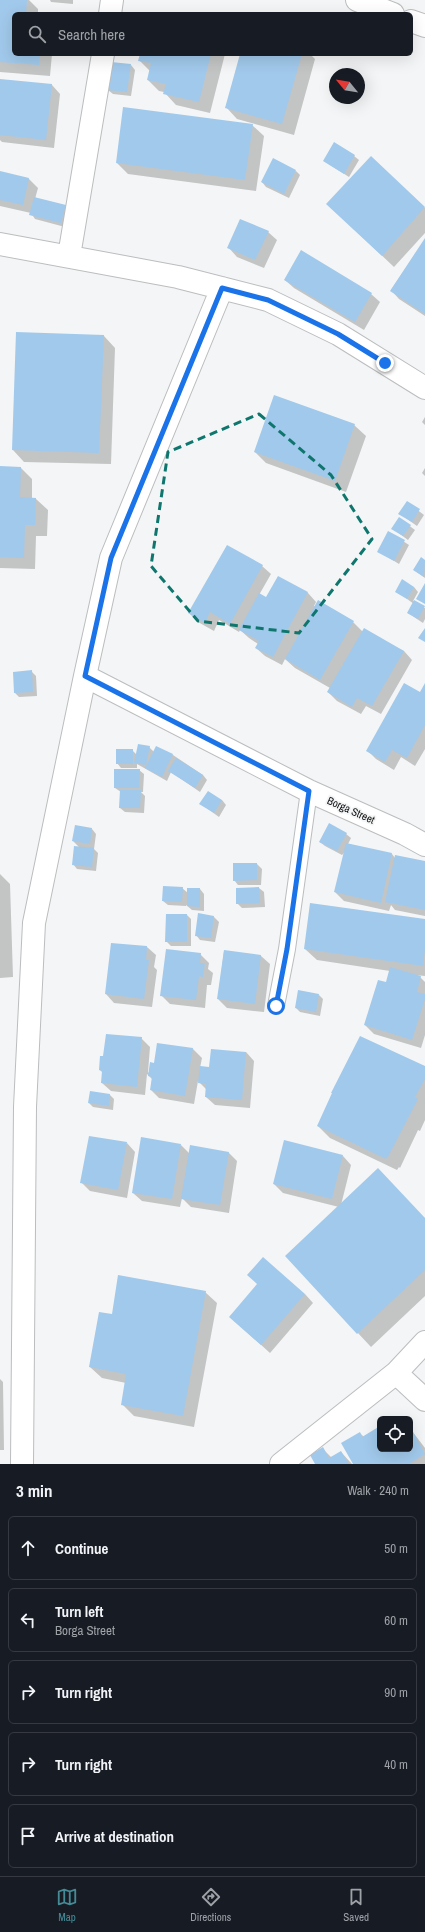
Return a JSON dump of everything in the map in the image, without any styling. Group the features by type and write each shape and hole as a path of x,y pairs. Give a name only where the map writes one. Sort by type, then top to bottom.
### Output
{"street":[{"path":"110,12 112,0"},
{"path":"357,0 388,12"},
{"path":"413,22 425,26"},
{"path":"69,256 103,56"},
{"path":"0,244 178,276 268,300 331,331 425,388"},
{"path":"22,1464 25,1115 34,923 111,558 222,288"},
{"name":"Borga Street","path":"85,676 309,791 406,834 425,845"},
{"path":"282,1464 396,1373 425,1342"},
{"path":"396,1373 425,1400"}],"lane":[{"path":"276,1006 287,949 309,791"}],"highlighted area":[{"path":"259,414 331,475 372,539 299,633 198,621 151,566 168,452"}],"building":[{"path":"0,0 27,0 26,12 12,12 12,56 40,56 39,65 0,62"},
{"path":"139,56 210,56 199,102 163,94 166,84 147,80 151,63 138,61"},
{"path":"239,56 301,56 282,124 225,108"},
{"path":"111,62 131,64 127,92 107,90"},
{"path":"0,79 52,84 46,140 0,135"},
{"path":"123,107 253,124 245,180 116,163"},
{"path":"334,142 355,155 344,174 323,161"},
{"path":"371,156 425,207 382,256 326,204"},
{"path":"273,158 296,170 284,194 261,182"},
{"path":"0,171 29,178 23,205 0,200"},
{"path":"34,197 66,205 61,223 29,215"},
{"path":"240,219 269,231 255,260 227,248"},
{"path":"425,238 425,314 390,291"},
{"path":"301,250 372,293 355,322 284,280"},
{"path":"16,332 104,335 99,453 12,450"},
{"path":"274,395 355,424 335,481 254,452"},
{"path":"0,466 21,467 20,497 36,498 35,525 25,525 24,558 0,557"},
{"path":"407,501 420,509 412,522 398,514"},
{"path":"399,517 411,525 403,536 391,529"},
{"path":"388,531 405,540 394,561 377,552"},
{"path":"227,545 263,565 230,624 210,612 205,623 188,613"},
{"path":"421,557 425,560 424,577 413,570"},
{"path":"278,576 308,592 273,657 255,648 259,641 239,630 259,593 266,597"},
{"path":"402,579 414,587 407,599 395,592"},
{"path":"425,583 425,604 416,599"},
{"path":"318,600 354,621 320,680 285,659"},
{"path":"414,600 425,606 418,619 407,613"},
{"path":"364,628 404,651 372,706 357,698 352,707 327,692"},
{"path":"425,628 425,642 418,638"},
{"path":"32,670 33,692 14,693 13,672"},
{"path":"404,683 420,692 425,683 425,725 407,758 392,750 385,762 366,751"},
{"path":"138,744 150,746 146,765 134,763"},
{"path":"156,746 173,754 162,777 145,768"},
{"path":"116,749 133,749 133,764 116,764"},
{"path":"176,758 203,775 195,788 168,771"},
{"path":"114,769 140,769 139,788 114,788"},
{"path":"120,790 141,790 140,808 119,808"},
{"path":"208,791 222,800 214,813 199,804"},
{"path":"329,823 347,833 337,851 319,842"},
{"path":"75,825 92,828 90,844 72,841"},
{"path":"346,843 392,853 381,903 334,892"},
{"path":"74,846 94,848 92,867 72,865"},
{"path":"395,855 425,861 425,910 385,902"},
{"path":"233,863 257,863 257,880 233,881"},
{"path":"163,886 183,887 182,902 162,901"},
{"path":"259,887 260,903 236,904 236,888"},
{"path":"187,888 200,888 200,907 187,906"},
{"path":"310,903 425,919 425,949 423,966 304,949"},
{"path":"198,913 214,916 211,938 195,936"},
{"path":"166,914 187,914 187,942 165,942"},
{"path":"111,943 147,946 146,960 149,960 144,999 105,994"},
{"path":"166,949 201,953 200,963 205,963 203,977 199,976 196,1000 160,996"},
{"path":"224,950 261,955 255,1004 217,999"},
{"path":"390,967 421,976 417,992 425,994 425,999 412,1040 364,1025 378,980 386,982"},
{"path":"298,990 319,994 316,1012 295,1008"},
{"path":"106,1034 142,1037 137,1087 101,1083 102,1071 99,1070 100,1056 103,1056"},
{"path":"360,1036 425,1066 425,1079 415,1097 418,1099 386,1159 317,1126 331,1093"},
{"path":"157,1043 193,1048 185,1096 150,1090 152,1077 148,1076 150,1062 154,1063"},
{"path":"211,1049 246,1052 242,1100 205,1097 206,1084 198,1083 200,1066 209,1067"},
{"path":"90,1091 110,1094 109,1106 88,1103"},
{"path":"89,1136 127,1142 118,1190 80,1183"},
{"path":"141,1137 181,1144 172,1199 132,1193"},
{"path":"284,1140 343,1155 332,1199 273,1184"},
{"path":"190,1145 229,1152 220,1205 181,1199"},
{"path":"378,1168 425,1218 425,1270 357,1334 285,1256"},
{"path":"263,1257 305,1294 261,1345 229,1317 257,1284 247,1275"},
{"path":"118,1275 206,1291 183,1416 121,1405 126,1374 89,1367 99,1312 112,1314"},
{"path":"377,1428 377,1452 413,1452 413,1432 425,1454 409,1464 353,1464 341,1443 360,1432 362,1437"},
{"path":"323,1447 329,1458 341,1451 349,1464 315,1464 310,1455"}],"route":[{"path":"276,1006 287,949 309,791 85,676 111,558 222,288 268,300 338,334 385,363"}]}
